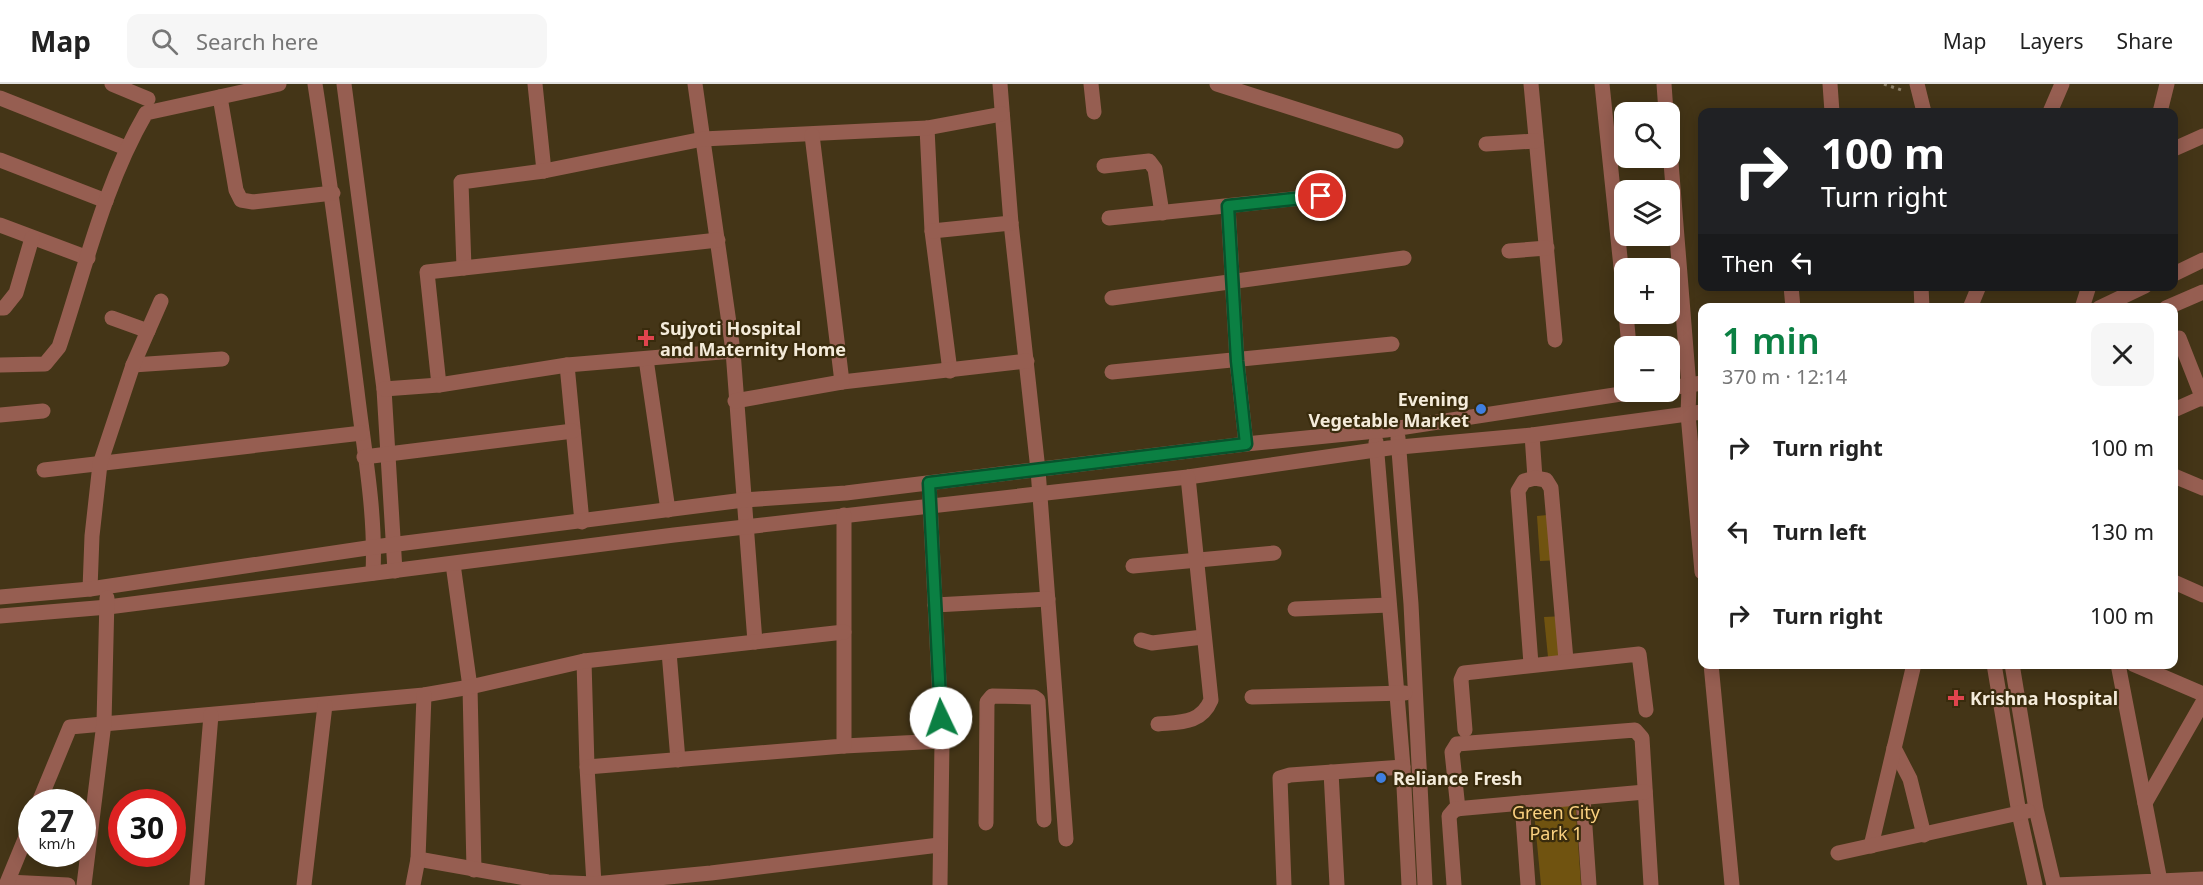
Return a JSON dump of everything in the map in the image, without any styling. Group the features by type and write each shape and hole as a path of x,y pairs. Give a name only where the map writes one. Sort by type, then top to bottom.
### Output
{"street":[{"path":"112,84 147,99 216,93 279,84"},
{"path":"315,84 333,193 362,433 374,547 373,573"},
{"path":"344,84 384,389 395,571"},
{"path":"535,84 544,171"},
{"path":"695,84 733,351 755,642"},
{"path":"1000,84 1011,223 1040,492 1066,839"},
{"path":"1091,84 1094,112"},
{"path":"1217,84 1395,141"},
{"path":"1531,84 1555,340"},
{"path":"1602,84 1620,258"},
{"path":"1664,84 1665,102"},
{"path":"1830,84 1832,108"},
{"path":"1917,84 1923,108"},
{"path":"2052,108 2062,84"},
{"path":"2161,108 2167,84"},
{"path":"216,93 236,190 241,200 253,202 333,193"},
{"path":"0,98 126,148"},
{"path":"0,365 45,364 59,347 106,201 147,99"},
{"path":"464,268 461,182 544,171 703,139 927,128 1002,114"},
{"path":"927,128 932,231 950,371"},
{"path":"812,135 842,382"},
{"path":"2178,147 2203,136"},
{"path":"1486,144 1536,141"},
{"path":"0,160 106,201"},
{"path":"1104,166 1149,160 1155,169 1162,213"},
{"path":"1672,168 1696,385 1698,481"},
{"path":"1109,218 1321,196"},
{"path":"1228,206 1237,361 1246,444"},
{"path":"932,231 1011,223"},
{"path":"0,225 88,258"},
{"path":"0,308 4,308 16,293 32,238"},
{"path":"439,385 427,272 718,240"},
{"path":"1509,251 1547,248"},
{"path":"1112,298 1404,258"},
{"path":"2178,272 2203,261"},
{"path":"2109,303 2135,291"},
{"path":"2178,303 2203,292"},
{"path":"84,885 104,723 108,607 98,588 92,536 100,464 133,365 161,301"},
{"path":"112,318 148,331"},
{"path":"2178,408 2203,398 2179,338"},
{"path":"1112,372 1392,344"},
{"path":"384,389 439,385 567,365 733,351"},
{"path":"646,359 668,510"},
{"path":"133,365 222,360"},
{"path":"735,401 842,382 1027,361"},
{"path":"567,365 582,522"},
{"path":"1680,387 1696,385"},
{"path":"0,597 98,588 394,544 744,500 846,493 1246,444 1397,429 1614,395"},
{"path":"0,415 43,411"},
{"path":"0,616 108,607 844,515 1188,477 1400,448 1532,435 1695,413"},
{"path":"1397,429 1400,448 1425,885"},
{"path":"364,457 388,452 573,431"},
{"path":"1375,431 1403,767 1409,885"},
{"path":"44,470 362,433"},
{"path":"1532,435 1534,478"},
{"path":"1158,724 1195,720 1206,712 1210,700 1188,477"},
{"path":"1531,664 1518,491 1524,481 1534,478 1546,480 1551,488 1566,660"},
{"path":"2178,478 2203,488"},
{"path":"929,483 942,741 940,885"},
{"path":"844,515 844,746"},
{"path":"1133,566 1274,553"},
{"path":"453,564 470,687 474,870"},
{"path":"2178,584 2203,595"},
{"path":"935,605 1048,600"},
{"path":"1295,609 1389,605"},
{"path":"44,789 70,727 424,695 585,662 844,632"},
{"path":"1141,640 1152,643 1203,637"},
{"path":"669,652 678,760"},
{"path":"1466,730 1461,675 1566,660 1639,654 1646,710"},
{"path":"585,662 587,766 594,884"},
{"path":"1711,669 1732,885"},
{"path":"1871,846 1913,669"},
{"path":"1995,669 2019,813 2035,885"},
{"path":"2013,669 2036,809 2054,885 2203,879"},
{"path":"2119,669 2160,881"},
{"path":"2145,669 2203,694"},
{"path":"1252,697 1414,693"},
{"path":"413,885 418,859 424,695"},
{"path":"987,823 989,697 1036,698 1044,820"},
{"path":"2145,803 2203,702"},
{"path":"304,885 326,705"},
{"path":"197,885 211,715"},
{"path":"1458,809 1452,752 1457,744 1635,730 1642,738 1651,885"},
{"path":"587,766 844,746 942,741"},
{"path":"1894,748 1910,779 1924,835"},
{"path":"1041,759 1060,758"},
{"path":"1284,885 1280,778 1284,775 1403,767"},
{"path":"1331,772 1337,885"},
{"path":"1454,885 1449,816 1451,811 1645,792"},
{"path":"1583,798 1589,885"},
{"path":"1522,803 1528,885"},
{"path":"1838,853 2036,809"},
{"path":"418,859 548,883 594,884 631,883 939,845"},
{"path":"18,857 7,884 68,885"},
{"path":"731,869 732,885"}],"green space":[{"path":"1558,514 1561,560 1540,561 1537,516"},
{"path":"1565,616 1567,657 1548,657 1544,617"},
{"name":"Green City Park 1","path":"1575,800 1581,885 1541,885 1533,802"}],"place":[{"name":"Sujyoti Hospital and Maternity Home","path":"646,338"},
{"name":"Evening Vegetable Market","path":"1481,409"},
{"name":"Krishna Hospital","path":"1956,698"},
{"name":"Reliance Fresh","path":"1381,778"}],"route":[{"path":"941,718 929,483 1246,444 1237,361 1228,206 1321,196"}]}
